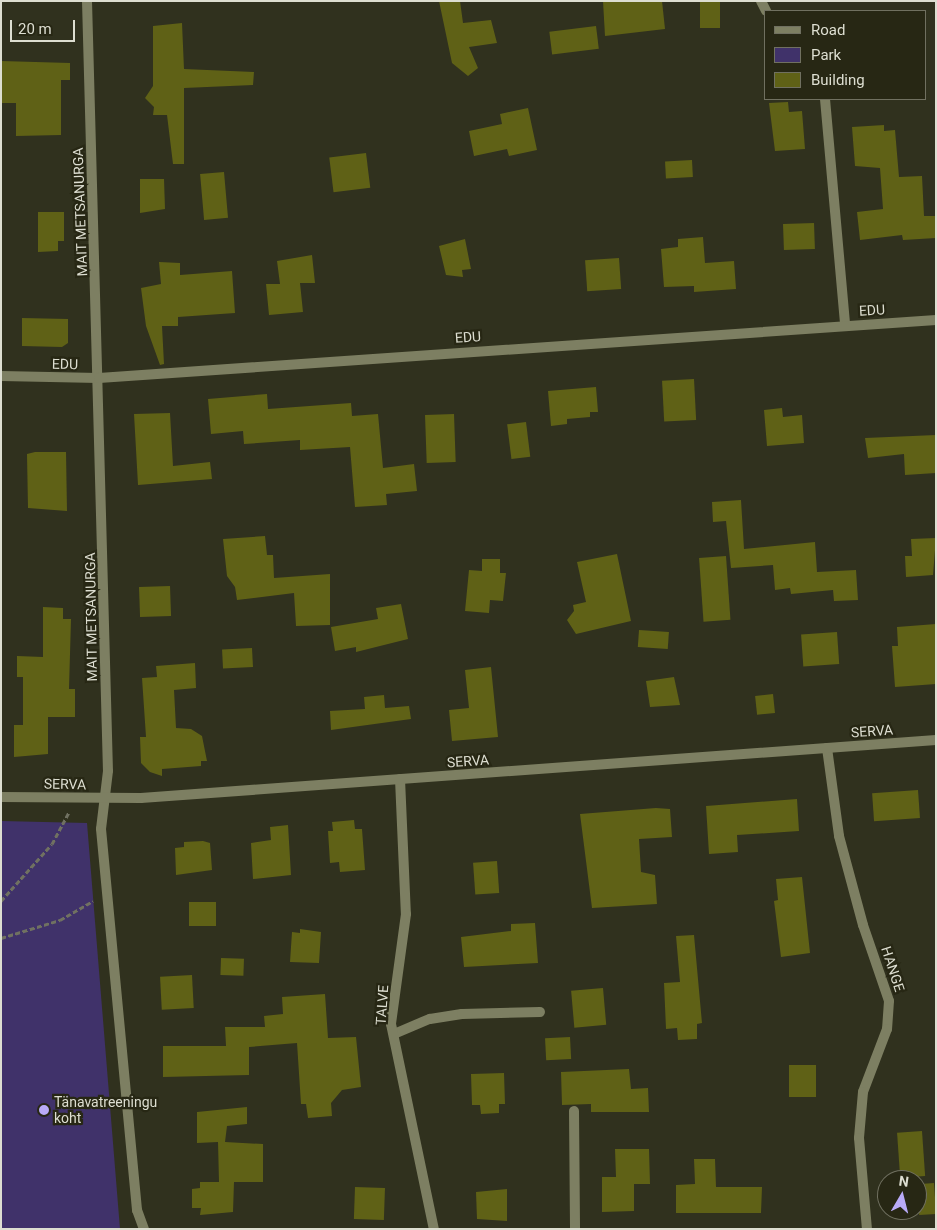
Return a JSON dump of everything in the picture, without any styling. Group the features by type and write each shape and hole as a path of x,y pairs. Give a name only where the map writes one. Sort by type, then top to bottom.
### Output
{"street":[{"name":"MAIT METSANURGA","path":"87,1 108,771 101,828 109,892 137,1210 144,1229"},
{"path":"825,100 845,325"},
{"name":"EDU","path":"1,376 98,378 936,320"},
{"name":"SERVA","path":"1,797 106,798 400,779 936,740"},
{"name":"HANGE","path":"828,748 839,836 863,926 889,1001 887,1029 862,1092 859,1138 867,1229"},
{"name":"TALVE","path":"400,779 406,914 391,1024 434,1229"},
{"path":"394,1034 430,1019 462,1014 540,1012"},
{"path":"574,1111 575,1229"}],"path":[{"path":"1,901 52,844 76,798"},
{"path":"1,938 60,920 109,892"}],"green space":[{"path":"1,821 87,823 120,1229 1,1229"}],"building":[{"path":"439,1 460,1 463,23 491,20 497,43 469,47 478,68 468,76 452,63"},
{"path":"603,1 662,1 665,29 605,36"},
{"path":"700,1 720,1 720,28 700,28"},
{"path":"182,23 184,69 254,72 253,85 184,88 184,164 173,164 167,115 153,115 154,107 145,98 153,86 153,26"},
{"path":"596,26 599,49 552,55 549,32"},
{"path":"1,61 70,63 70,80 61,80 61,135 16,136 16,103 1,103"},
{"path":"788,102 789,112 802,111 805,149 775,151 769,103"},
{"path":"528,108 537,150 509,156 507,149 474,156 469,131 502,124 500,114"},
{"path":"884,125 884,131 895,130 899,177 922,176 924,216 936,216 936,238 903,240 902,235 860,240 857,212 883,209 880,168 855,166 852,127"},
{"path":"366,153 370,188 334,192 329,158"},
{"path":"692,160 693,177 666,178 665,161"},
{"path":"224,172 228,218 204,220 200,174"},
{"path":"140,179 164,179 165,209 140,213"},
{"path":"38,212 64,212 64,241 58,241 58,251 38,252"},
{"path":"814,223 815,249 784,250 783,224"},
{"path":"703,237 705,263 734,261 736,289 694,292 694,286 664,287 661,249 678,247 678,239"},
{"path":"465,239 471,269 462,270 463,277 446,275 439,246"},
{"path":"312,255 315,283 300,283 303,312 269,315 266,284 280,284 277,261"},
{"path":"619,258 621,289 587,291 585,260"},
{"path":"159,262 180,263 180,275 232,271 235,313 178,317 178,326 162,326 164,364 160,365 146,326 141,288 161,284"},
{"path":"22,318 68,319 68,343 62,347 22,346"},
{"path":"694,379 696,420 664,422 662,381"},
{"path":"596,387 598,412 590,412 590,417 567,419 567,424 551,426 548,391"},
{"path":"267,394 268,409 351,403 352,416 378,414 383,468 414,464 417,491 386,494 387,505 355,507 350,447 300,450 300,440 244,444 243,431 211,434 208,399"},
{"path":"782,408 783,417 802,415 804,443 767,446 764,410"},
{"path":"170,413 173,466 210,462 212,479 138,485 134,414"},
{"path":"454,414 456,462 427,463 425,415"},
{"path":"526,422 530,457 511,459 507,424"},
{"path":"936,435 936,473 905,475 904,454 868,458 865,438"},
{"path":"35,452 66,452 67,511 28,508 27,454"},
{"path":"741,500 744,549 815,542 817,572 856,570 858,600 834,601 833,590 791,594 790,588 775,590 773,565 731,568 726,521 713,522 712,502"},
{"path":"265,536 267,555 273,555 274,578 330,574 330,625 296,626 294,593 237,600 235,587 227,576 223,539"},
{"path":"936,538 933,575 906,577 905,556 912,556 911,539"},
{"path":"617,554 631,621 576,634 567,620 574,611 573,605 586,602 577,562"},
{"path":"726,556 730,620 704,622 699,558"},
{"path":"482,559 500,559 500,573 506,573 503,601 490,600 489,613 465,611 469,570 482,571"},
{"path":"170,586 171,616 140,617 139,587"},
{"path":"401,604 408,639 356,652 356,647 335,651 331,627 378,619 376,608"},
{"path":"43,607 63,608 63,619 71,619 69,689 75,689 75,717 48,717 48,754 14,757 14,725 23,725 23,677 17,677 17,656 43,657"},
{"path":"936,624 936,684 895,687 892,646 898,646 897,627"},
{"path":"639,630 669,632 668,649 638,647"},
{"path":"837,632 839,664 803,666 801,635"},
{"path":"252,648 253,667 223,669 222,650"},
{"path":"195,663 196,688 174,690 176,728 191,729 202,736 207,761 201,761 201,766 162,769 162,776 150,772 141,763 140,737 146,737 142,678 157,677 156,666"},
{"path":"491,667 498,737 452,741 449,710 469,708 465,670"},
{"path":"674,677 680,705 650,707 646,681"},
{"path":"773,694 775,713 757,715 755,696"},
{"path":"384,695 385,708 409,706 411,719 331,730 330,711 365,709 364,697"},
{"path":"918,790 920,818 874,821 872,793"},
{"path":"797,799 799,831 737,835 738,852 709,854 706,806"},
{"path":"656,808 670,809 672,837 639,839 641,872 655,875 657,904 592,908 580,814"},
{"path":"354,820 355,829 362,829 365,870 340,872 339,862 330,863 328,831 333,831 332,822"},
{"path":"288,825 291,875 253,879 251,843 271,840 270,827"},
{"path":"203,841 210,843 212,870 176,875 175,848 184,847 184,842"},
{"path":"497,861 499,893 475,895 473,863"},
{"path":"802,877 810,953 781,957 774,901 778,900 776,879"},
{"path":"189,902 216,902 216,926 189,926"},
{"path":"535,923 538,963 464,967 461,937 511,931 511,924"},
{"path":"300,929 321,932 319,963 290,962 292,932 300,933"},
{"path":"694,935 702,1023 697,1024 697,1039 678,1040 677,1028 666,1029 664,983 680,982 676,936"},
{"path":"221,958 244,959 243,976 220,975"},
{"path":"192,975 194,1008 162,1010 160,977"},
{"path":"603,988 606,1025 574,1028 571,991"},
{"path":"325,994 328,1038 356,1037 361,1087 342,1090 331,1103 332,1116 308,1118 306,1104 301,1104 297,1043 249,1047 249,1075 163,1077 163,1046 226,1046 225,1027 265,1027 264,1016 283,1014 282,997"},
{"path":"570,1037 571,1059 546,1060 545,1038"},
{"path":"789,1065 816,1065 816,1097 789,1097"},
{"path":"629,1069 631,1089 648,1088 649,1112 591,1112 591,1104 562,1105 561,1072"},
{"path":"504,1073 505,1104 499,1104 499,1113 481,1114 480,1105 472,1105 471,1074"},
{"path":"247,1107 247,1124 227,1126 225,1142 263,1144 263,1182 234,1182 233,1212 200,1215 201,1208 192,1208 192,1189 200,1188 200,1182 219,1182 218,1142 197,1143 197,1112"},
{"path":"922,1131 925,1170 900,1170 897,1133"},
{"path":"615,1149 649,1149 650,1184 634,1184 634,1211 602,1212 602,1177 616,1177"},
{"path":"694,1159 715,1159 716,1187 762,1187 761,1213 676,1213 676,1185 695,1184"},
{"path":"927,1183 934,1183 936,1214 927,1215"},
{"path":"355,1187 385,1188 384,1220 354,1219"},
{"path":"507,1189 507,1221 477,1219 476,1192"}],"place":[{"name":"Tänavatreeningu koht","path":"44,1110"}]}
